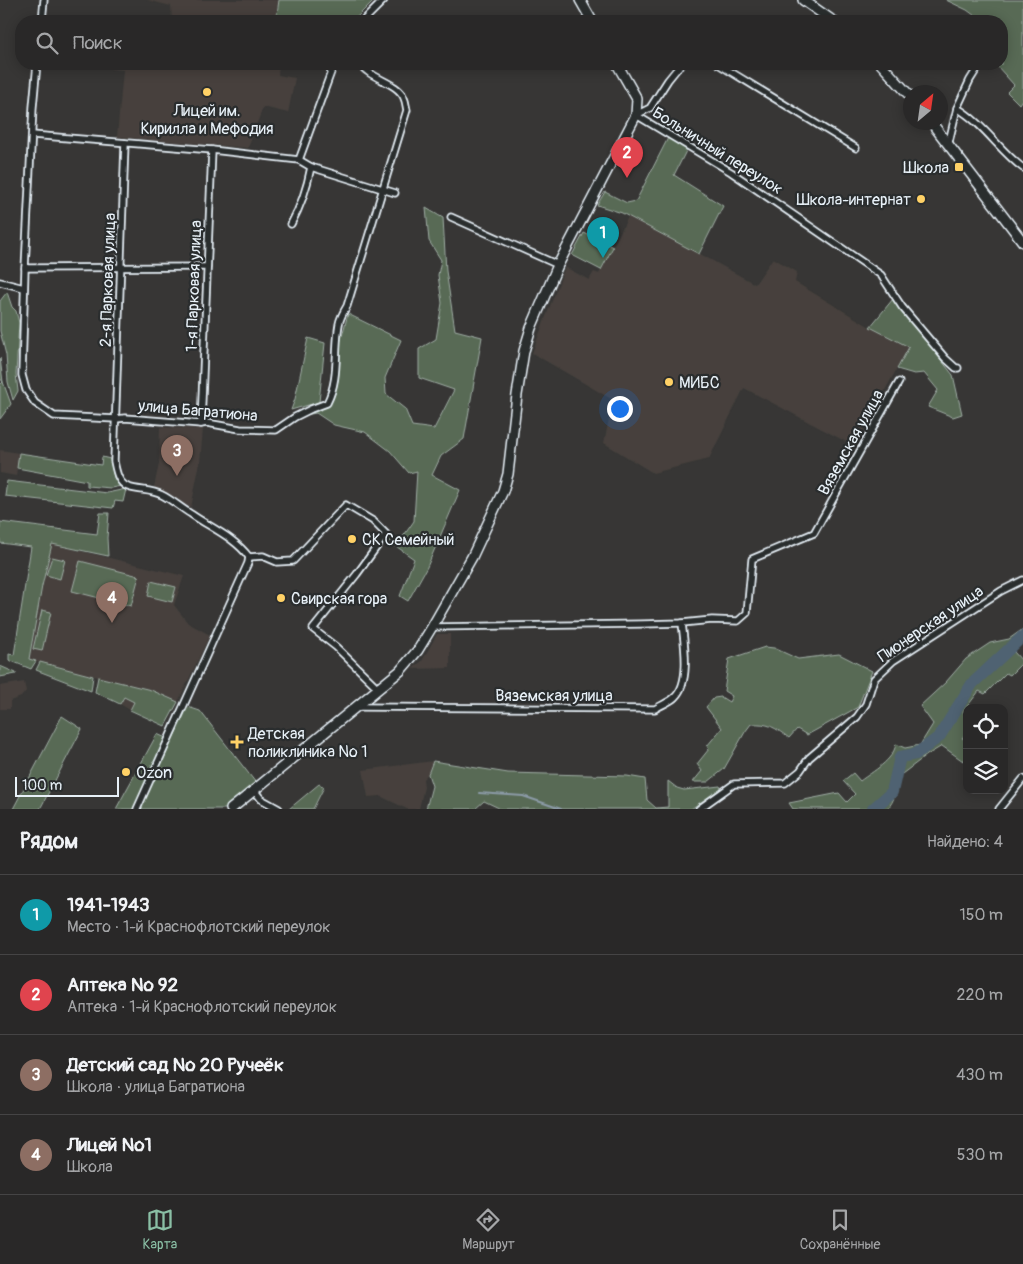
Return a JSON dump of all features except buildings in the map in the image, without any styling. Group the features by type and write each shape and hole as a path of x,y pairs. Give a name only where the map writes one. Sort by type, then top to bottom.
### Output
{"street":[{"path":"43,15 44,0"},
{"path":"369,15 384,0"},
{"path":"580,0 589,15"},
{"path":"803,0 824,15"},
{"path":"37,70 24,288 22,375 26,390 35,403 54,416 116,419"},
{"path":"299,160 332,70"},
{"name":"улица Багратиона","path":"249,557 242,548 229,538 166,497 150,490 128,487 120,480 114,462 116,419 207,423 240,428 276,430 311,408 327,403 336,377 339,323 347,306 407,110 404,97 396,88 363,70"},
{"path":"231,809 400,671 418,650 472,557 504,491 508,474 524,351 531,328 558,265 636,115 637,99 620,70"},
{"path":"636,115 650,108 676,70"},
{"path":"728,70 856,148"},
{"path":"886,70 903,88"},
{"path":"948,146 957,108 976,70"},
{"path":"957,108 970,116 1023,168"},
{"name":"Больничный переулок","path":"636,115 731,172 881,275 914,322 945,358 958,368"},
{"path":"936,130 1023,242"},
{"path":"32,135 212,150 299,160 311,167 395,193"},
{"name":"2-я Парковая улица","path":"116,419 125,142"},
{"name":"1-я Парковая улица","path":"201,424 212,150"},
{"path":"291,224 300,209 308,185 311,167"},
{"path":"451,217 558,265"},
{"path":"25,268 207,267"},
{"path":"0,282 24,288"},
{"name":"Вяземская улица","path":"432,627 682,623 712,620 738,621 747,613 752,560 814,533 899,382"},
{"path":"137,809 248,563 249,557 263,556 277,562 293,561 346,505 373,521 386,534 313,629 336,647 379,689"},
{"name":"Пионерская улица","path":"699,809 734,784 785,783 800,771 809,758 857,717 866,704 874,679 893,661 1001,591 1023,580"},
{"name":"Вяземская улица","path":"354,708 655,709 676,696 682,682 686,662 682,623"},
{"path":"999,809 1023,778"},
{"path":"254,790 261,799 279,809"}],"shaded area":[{"path":"147,0 279,0 276,15 172,15 171,6"},
{"name":"Лицей им. Кирилла и Мефодия","path":"123,70 278,70 278,75 295,78 288,113 263,107 248,148 117,137"},
{"path":"629,215 755,284 773,258 797,272 795,282 870,327 909,347 854,446 744,388 709,459 653,473 604,443 613,400 532,353 565,267 589,280 594,272 599,274"},
{"path":"160,427 203,429 200,462 191,508 154,487 159,464"},
{"path":"0,450 19,453 16,476 0,473"},
{"path":"52,544 184,576 174,605 188,623 210,635 178,702 151,690 29,660 42,586"},
{"path":"437,634 450,634 450,668 412,669 422,661"},
{"path":"24,682 26,691 21,697 10,701 10,709 0,709 0,686"},
{"path":"123,697 134,702 130,710 120,704"},
{"path":"433,761 428,774 423,779 424,787 419,809 407,809 380,796 368,797 363,770"}],"green space":[{"path":"279,0 374,0 359,15 277,15"},
{"path":"946,0 1023,0 1023,98 1019,104 1007,92 1014,85 1001,70 1008,70 1008,15 974,15"},
{"path":"668,138 687,149 674,175 723,206 699,254 622,213 597,205 605,192 627,203 636,201"},
{"path":"426,208 443,218 446,271 455,330 482,337 464,439 441,456 432,475 460,490 427,567 408,601 400,596 414,559 386,539 390,534 400,541 414,521 417,471 409,473 390,451 365,432 334,425 316,413 305,415 327,405 338,381 339,347 348,314 401,340 385,378 386,394 405,409 412,426 434,429 454,390 419,378 419,349 436,339 442,303 438,275 441,260 429,241"},
{"path":"584,233 613,247 601,270 572,255"},
{"path":"7,292 12,307 16,311 19,323 16,374 18,391 13,400 8,382 6,355 0,331 0,301"},
{"path":"893,299 953,375 962,414 953,417 928,407 938,390 924,373 914,374 897,369 909,347 870,327"},
{"path":"308,338 325,343 319,402 291,410 295,399"},
{"path":"0,358 3,382 0,378"},
{"path":"3,382 11,404 0,419 0,385"},
{"path":"19,453 101,465 102,457 110,459 114,478 121,486 111,488 87,486 87,481 17,468"},
{"path":"7,481 107,493 126,489 123,502 115,501 113,508 5,496"},
{"path":"100,513 109,513 108,556 52,544 42,586 29,659 36,661 31,669 9,660 9,654 14,655 31,547 0,543 0,522 97,534"},
{"path":"52,557 65,560 60,579 46,575"},
{"path":"80,561 139,576 131,606 72,591"},
{"path":"151,581 176,587 172,602 148,596"},
{"path":"42,610 51,612 42,651 33,649"},
{"path":"1023,629 1023,642 1014,652 1023,662 1010,675 1006,673 985,694 979,691 969,704 963,704 963,761 942,746 927,755 898,777 895,794 887,809 793,809 789,803 839,793 847,802 855,794 843,781 853,773 860,781 887,761 896,744 905,748 920,745 933,724 920,706 946,682 966,659 990,643 1009,639"},
{"path":"765,647 774,648 798,659 839,654 872,671 858,707 807,735 797,729 789,738 771,726 751,724 724,769 708,782 693,782 702,771 697,764 709,749 707,746 722,728 706,707 714,698 721,697 729,702 732,696 724,691 729,659"},
{"path":"40,662 93,676 91,691 36,670"},
{"path":"0,666 16,673 16,674 0,677"},
{"path":"98,677 151,690 178,702 165,726 130,710 134,702 124,697 120,704 95,692"},
{"path":"188,707 200,711 256,783 225,809 140,809"},
{"path":"62,716 82,729 40,809 13,809"},
{"path":"157,734 166,738 134,809 116,809"},
{"path":"433,761 508,773 627,776 645,779 647,800 656,808 668,807 668,781 677,788 684,790 720,786 721,788 691,809 501,809 484,801 475,809 426,809 432,786 428,774"},
{"path":"319,784 324,787 313,809 289,809"}],"waterway":[{"path":"873,809 892,792 900,757 916,754 939,737 972,684 1023,636"},
{"path":"479,793 523,796 561,809"}],"place":[{"name":"Лицей им. Кирилла и Мефодия","path":"207,92"},
{"name":"Школа","path":"959,167"},
{"name":"Аптека № 92","path":"627,178"},
{"name":"Школа-интернат","path":"921,199"},
{"name":"1941-1943","path":"603,258"},
{"name":"МИБС","path":"669,382"},
{"name":"Детский сад № 20 Ручеёк","path":"177,476"},
{"name":"СК Семейный","path":"352,539"},
{"name":"Свирская гора","path":"281,598"},
{"name":"Лицей №1","path":"112,623"},
{"name":"Детская поликлиника № 1","path":"237,742"},
{"name":"Ozon","path":"126,772"}]}
